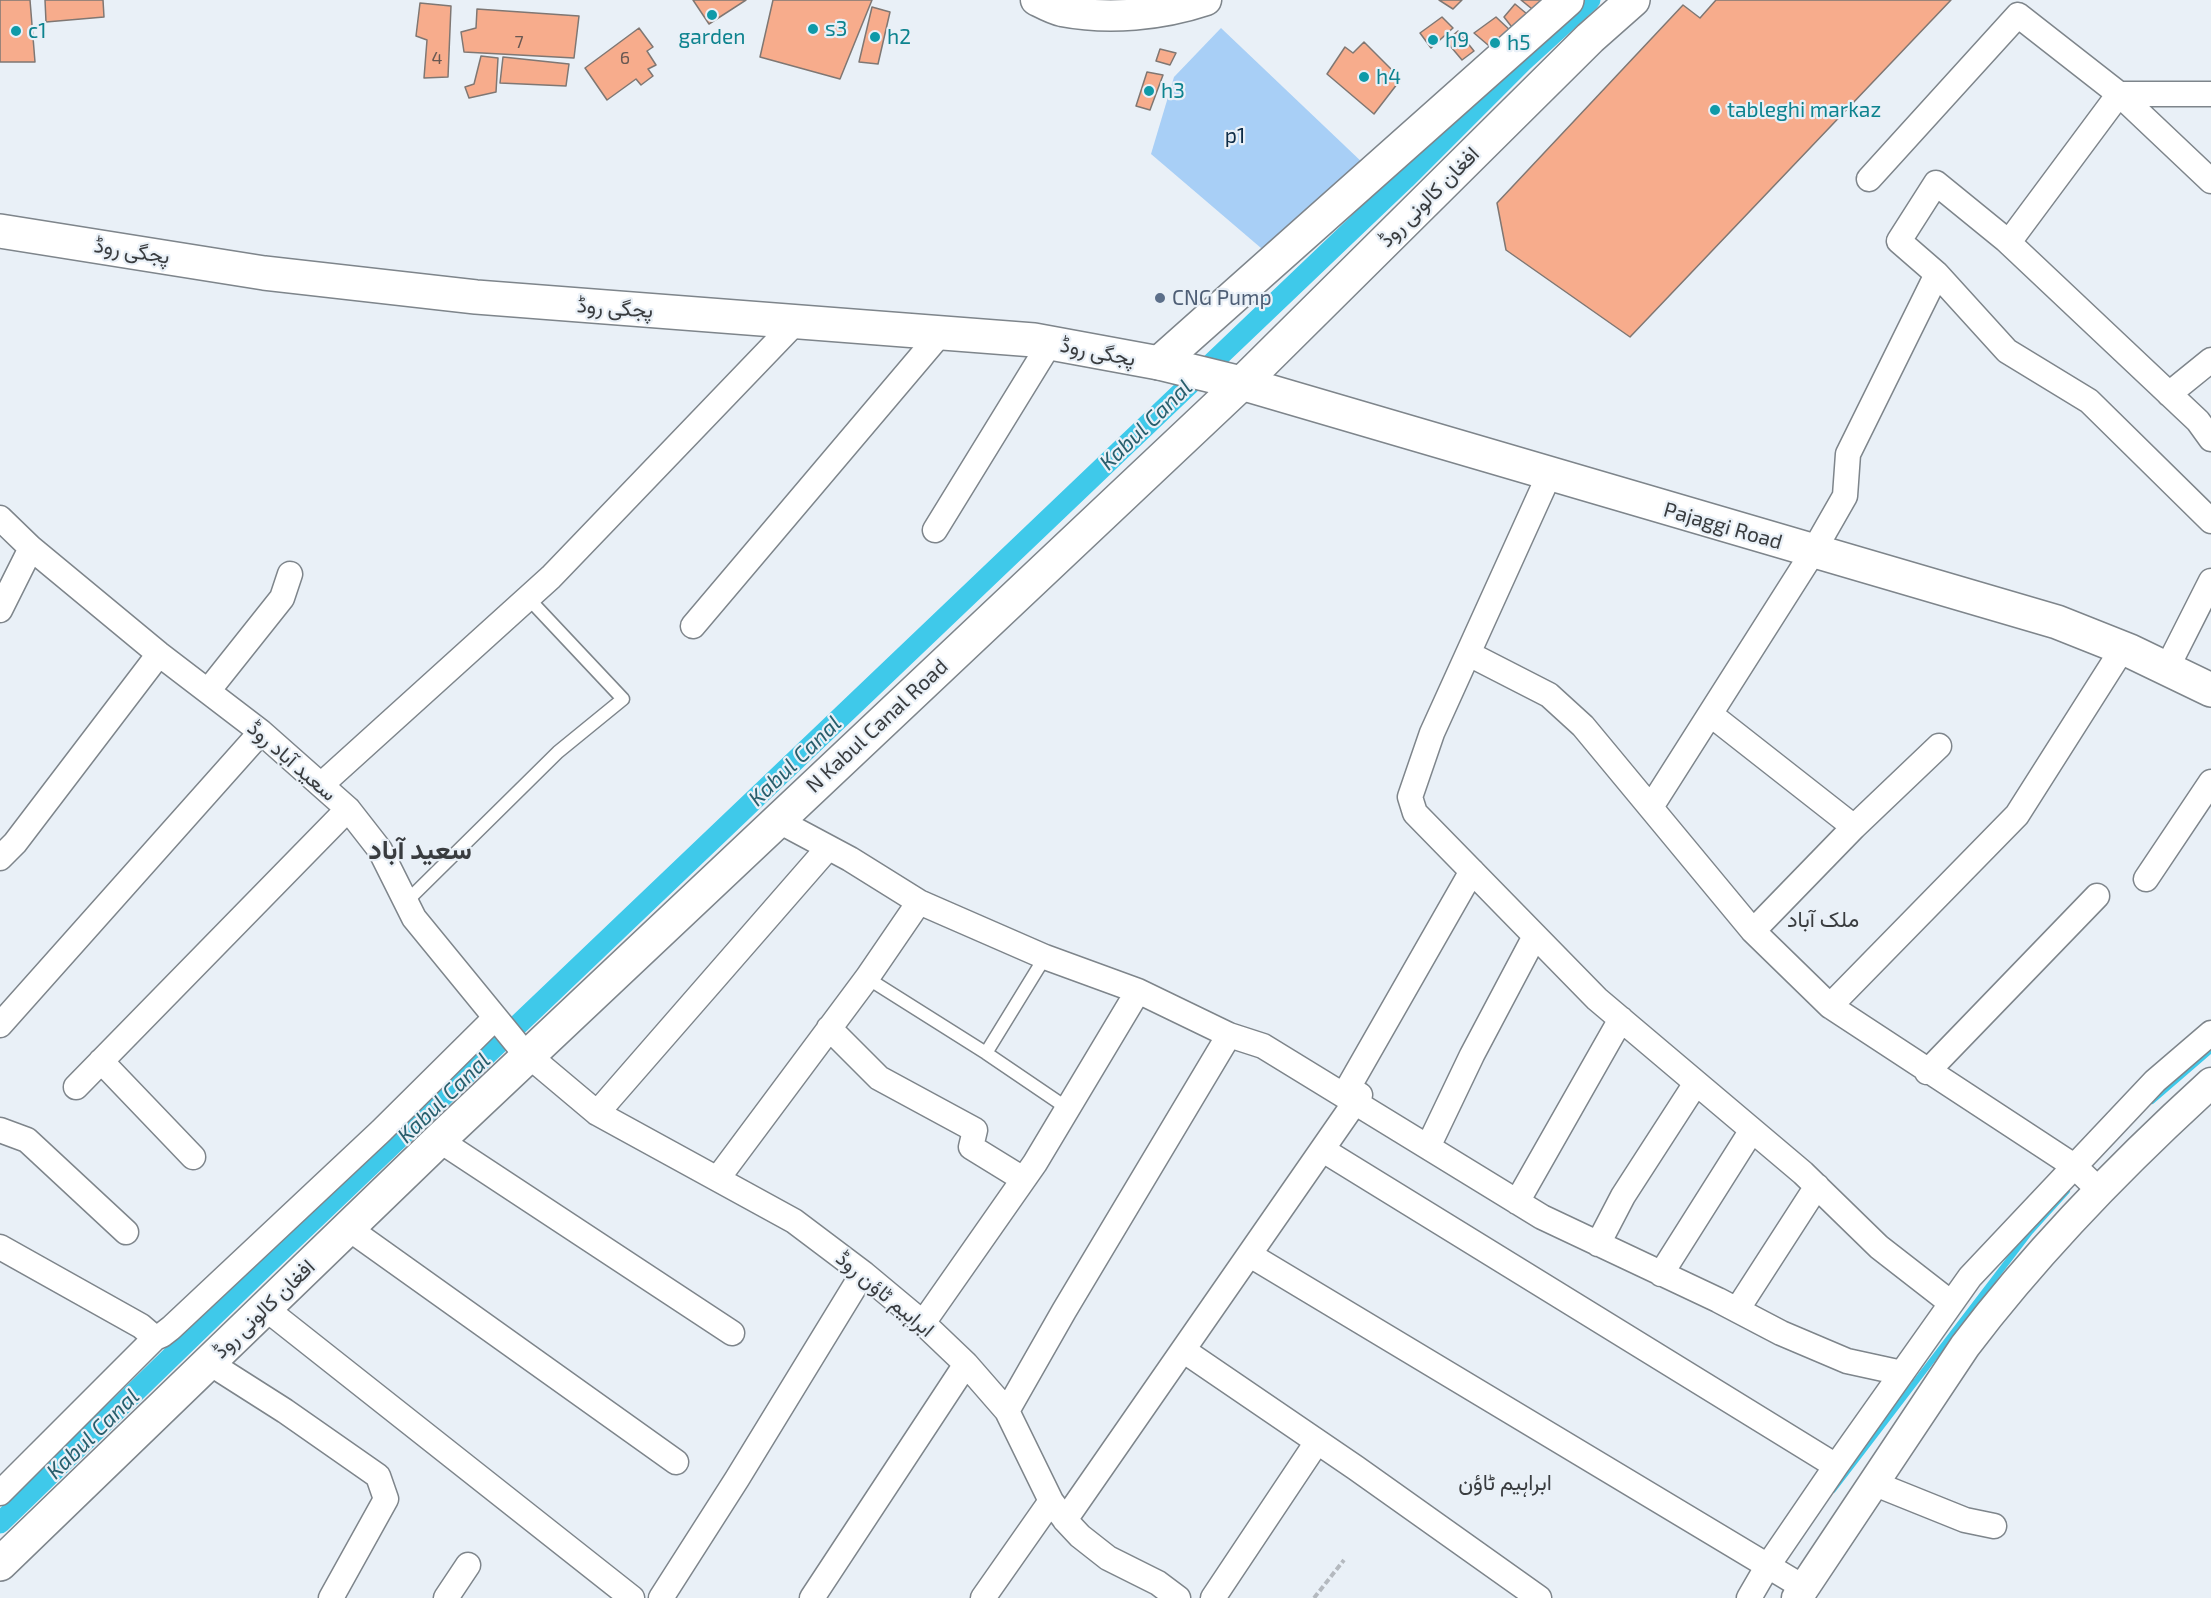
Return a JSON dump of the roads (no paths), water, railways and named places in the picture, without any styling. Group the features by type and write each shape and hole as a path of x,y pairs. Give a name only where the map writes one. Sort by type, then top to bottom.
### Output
{"main road":[{"path":"1170,366 1478,115 1567,0"},
{"name":"افغان کالونی روڈ","path":"1234,387 1478,115 1590,38 1633,0"},
{"name":"پجگی روڈ","path":"0,231 264,273 476,297 1050,343 1170,366 1234,387"},
{"name":"Pajaggi Road","path":"1234,387 1549,475 2057,622 2123,648 2211,690"},
{"name":"N Kabul Canal Road","path":"525,1052 777,820 1234,387"},
{"name":"افغان کالونی روڈ","path":"0,1564 439,1140 525,1052"}],"street":[{"path":"1035,0 1060,11 1120,16 1186,6 1206,0"},
{"path":"1869,179 2018,15 2119,94 2211,181"},
{"path":"2119,94 2211,94"},
{"path":"2009,242 2119,94"},
{"path":"2211,439 2198,421 2009,242 1936,183 1899,241 1937,274 2007,351 2089,402 2211,521"},
{"path":"1651,807 1813,552 1845,496 1848,454 1937,274"},
{"path":"321,785 551,577 796,322"},
{"path":"693,626 941,333"},
{"path":"935,530 1050,343"},
{"path":"2169,394 2211,360"},
{"path":"1549,475 1432,733 1410,797 1415,813 1597,999 1816,1186 1879,1247 1951,1303"},
{"name":"سعید آباد روڈ","path":"0,518 31,548 159,654 261,732 348,808 380,850 414,918 525,1052"},
{"path":"0,610 31,548"},
{"path":"208,692 282,598 290,574"},
{"path":"2167,668 2211,581"},
{"path":"1830,1006 2017,815 2123,648"},
{"path":"0,858 15,843 159,654"},
{"path":"1469,654 1549,695 1583,726 1753,931 1830,1006 2087,1179"},
{"path":"1710,714 1854,827"},
{"path":"0,1025 261,732"},
{"path":"1753,931 1854,827 1939,746"},
{"path":"2146,879 2211,782"},
{"path":"76,1087 348,808"},
{"path":"777,820 919,902 1044,957 1138,991 1229,1035 1263,1046 1542,1217 1781,1333 1847,1361 1902,1373"},
{"path":"597,1113 828,848"},
{"path":"1065,1520 1360,1095 1348,1089 1472,871"},
{"path":"1927,1072 2097,896"},
{"path":"718,1178 867,978 919,902"},
{"path":"1428,1147 1472,1055 1535,936"},
{"path":"923,1323 1023,1179 1138,991"},
{"path":"0,1493 155,1338 171,1328 364,1147 495,1018"},
{"path":"1517,1202 1621,1019"},
{"path":"829,1028 879,1078 975,1130 971,1146 1023,1179"},
{"path":"1250,1255 1769,1568 1799,1590 1965,1346 2087,1179 2155,1081 2211,1033"},
{"path":"1007,1411 1229,1035"},
{"name":"ابراہیم ٹاؤن روڈ","path":"525,1052 597,1113 794,1221 863,1273 923,1323 966,1364 1007,1411 1051,1501 1065,1520 1080,1536 1153,1591 1178,1598"},
{"path":"101,1061 193,1157"},
{"path":"1598,1244 1623,1196 1696,1083"},
{"path":"1749,1598 1836,1466 1970,1277 2087,1179 2211,1083"},
{"path":"0,1130 27,1140 126,1232"},
{"path":"1660,1274 1752,1130"},
{"path":"439,1140 732,1334"},
{"path":"1323,1150 1836,1466"},
{"path":"1737,1310 1816,1186"},
{"path":"348,1228 676,1462"},
{"path":"0,1247 131,1321 155,1338"},
{"path":"661,1598 863,1273"},
{"path":"265,1308 632,1598"},
{"path":"1183,1350 1539,1598"},
{"path":"208,1362 285,1411 378,1476 386,1499 330,1598"},
{"path":"812,1598 966,1364"},
{"path":"1213,1598 1317,1442"},
{"path":"1873,1483 1965,1520 1994,1526"},
{"path":"983,1598 1051,1501"},
{"path":"446,1598 468,1565"}],"lane":[{"path":"406,902 558,752 622,699 528,598"},
{"path":"986,1053 1044,957"},
{"path":"867,978 986,1053 1067,1108"}],"waterway":[{"name":"Kabul Canal","path":"0,1523 265,1266 1405,179 1522,62 1590,0"},
{"path":"2152,1101 2211,1050"},
{"path":"1833,1490 2030,1232 2067,1191"}],"place":[{"name":"garden","path":"712,15"},
{"name":"s3","path":"813,29"},
{"name":"c1","path":"16,31"},
{"name":"h2","path":"875,37"},
{"name":"h9","path":"1433,40"},
{"name":"h5","path":"1495,43"},
{"name":"h4","path":"1364,77"},
{"name":"h3","path":"1149,91"},
{"name":"tableghi markaz","path":"1715,110"},
{"name":"CNG Pump","path":"1160,298"}],"district":[{"name":"سعید آباد","path":"420,850"},
{"name":"ملک آباد","path":"1823,920"},
{"name":"ابراہیم ٹاؤن","path":"1505,1483"}],"park label":[{"name":"p1","path":"1235,136"}]}
